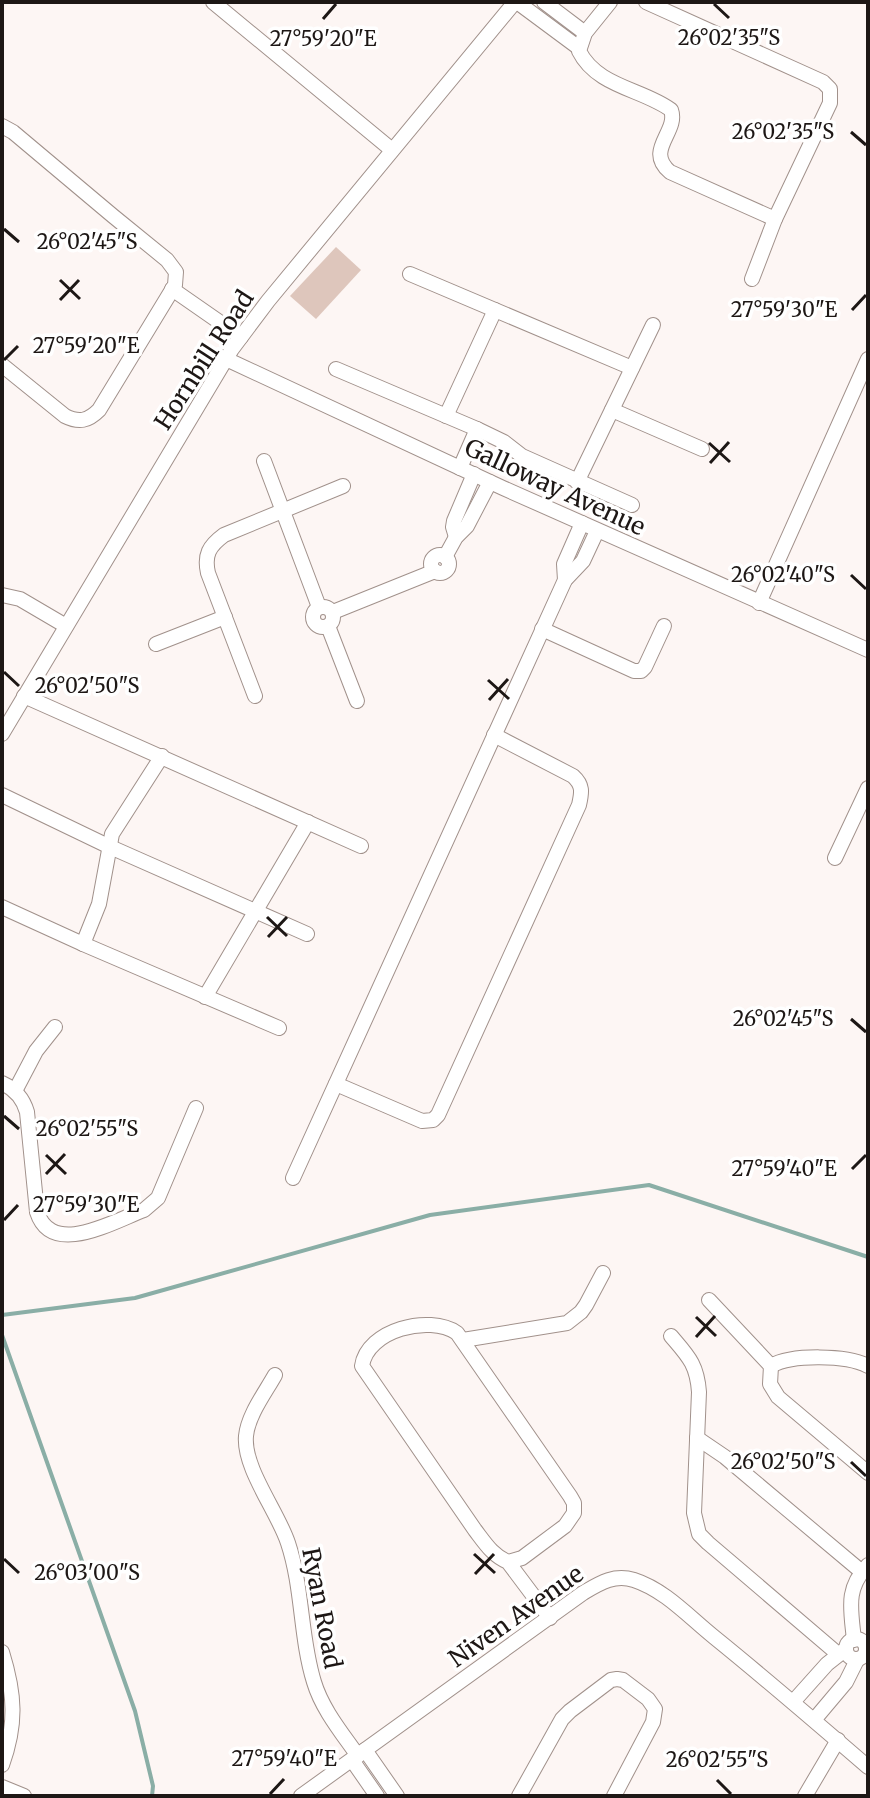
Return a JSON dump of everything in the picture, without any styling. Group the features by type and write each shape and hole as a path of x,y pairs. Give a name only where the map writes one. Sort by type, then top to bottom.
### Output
{"street":[{"path":"213,2 392,150"},
{"path":"516,2 579,48 582,57 602,75 671,110 674,118 661,149 665,167 670,172 775,219"},
{"name":"Hornbill Road","path":"2,734 241,337 516,2"},
{"path":"544,2 585,33"},
{"path":"579,48 585,33 610,2"},
{"path":"646,2 823,82 830,89 830,103 775,219 752,279"},
{"path":"2,126 167,260 177,279 99,410 88,419 73,420 65,416 2,365"},
{"path":"410,274 632,368"},
{"path":"172,289 241,337"},
{"path":"446,416 495,310"},
{"path":"577,482 653,325"},
{"name":"Galloway Avenue","path":"226,359 597,531 868,650"},
{"path":"759,603 868,359"},
{"path":"336,369 477,429 504,442 522,456 632,505"},
{"path":"612,410 702,449"},
{"path":"456,537 454,521 477,429"},
{"path":"264,461 327,615 357,701"},
{"path":"327,615 435,571 443,573 449,568 445,557 456,537 467,526 490,482"},
{"path":"255,696 208,573 206,559 209,549 224,535 343,486"},
{"path":"565,580 564,564 582,523"},
{"path":"293,1178 565,580 583,561 597,531"},
{"path":"2,595 20,599 66,626"},
{"path":"156,644 225,617"},
{"path":"542,629 634,671 641,671 664,626"},
{"path":"24,696 361,846"},
{"path":"336,1084 422,1121 433,1120 438,1115 579,805 582,786 578,780 494,735"},
{"path":"83,944 99,904 112,834 162,756"},
{"path":"835,858 868,788"},
{"path":"2,795 108,846 307,934"},
{"path":"205,997 308,822"},
{"path":"2,907 279,1028"},
{"path":"15,1091 36,1051 55,1027"},
{"path":"2,1083 15,1091 25,1104 40,1222 47,1230 63,1235 87,1231 152,1205 158,1198 196,1108"},
{"path":"463,1340 567,1323 586,1305 603,1273"},
{"path":"709,1300 771,1366 770,1384 778,1397 868,1473"},
{"path":"508,1562 522,1558 565,1526 574,1513 574,1503 463,1340 441,1325 431,1324 393,1332 371,1347 362,1366 475,1530 493,1552 508,1562 550,1618"},
{"path":"671,1336 696,1369 699,1392 694,1513 699,1534 855,1650"},
{"path":"771,1366 789,1361 831,1359 868,1366"},
{"name":"Ryan Road","path":"275,1375 249,1422 247,1452 288,1543 315,1685 325,1707 358,1755"},
{"path":"697,1438 865,1568 852,1590 850,1602 855,1650 846,1682 814,1720"},
{"name":"Niven Avenue","path":"301,1796 583,1593 609,1579 620,1577 633,1579 660,1593 868,1767"},
{"path":"793,1702 855,1650"},
{"path":"2,1652 14,1715 2,1765"},
{"path":"519,1796 562,1719 606,1683 617,1679 623,1680 648,1699 655,1713 614,1796"},
{"path":"805,1796 838,1740"},
{"path":"358,1755 377,1796"},
{"path":"358,1755 397,1796"},
{"path":"2,1787 24,1796"}],"shaded area":[{"path":"336,247 361,270 316,319 290,296"}],"waterway":[{"path":"2,1315 135,1298 430,1215 649,1185 868,1257"},
{"path":"2,1335 135,1711 153,1786 152,1796"}]}
